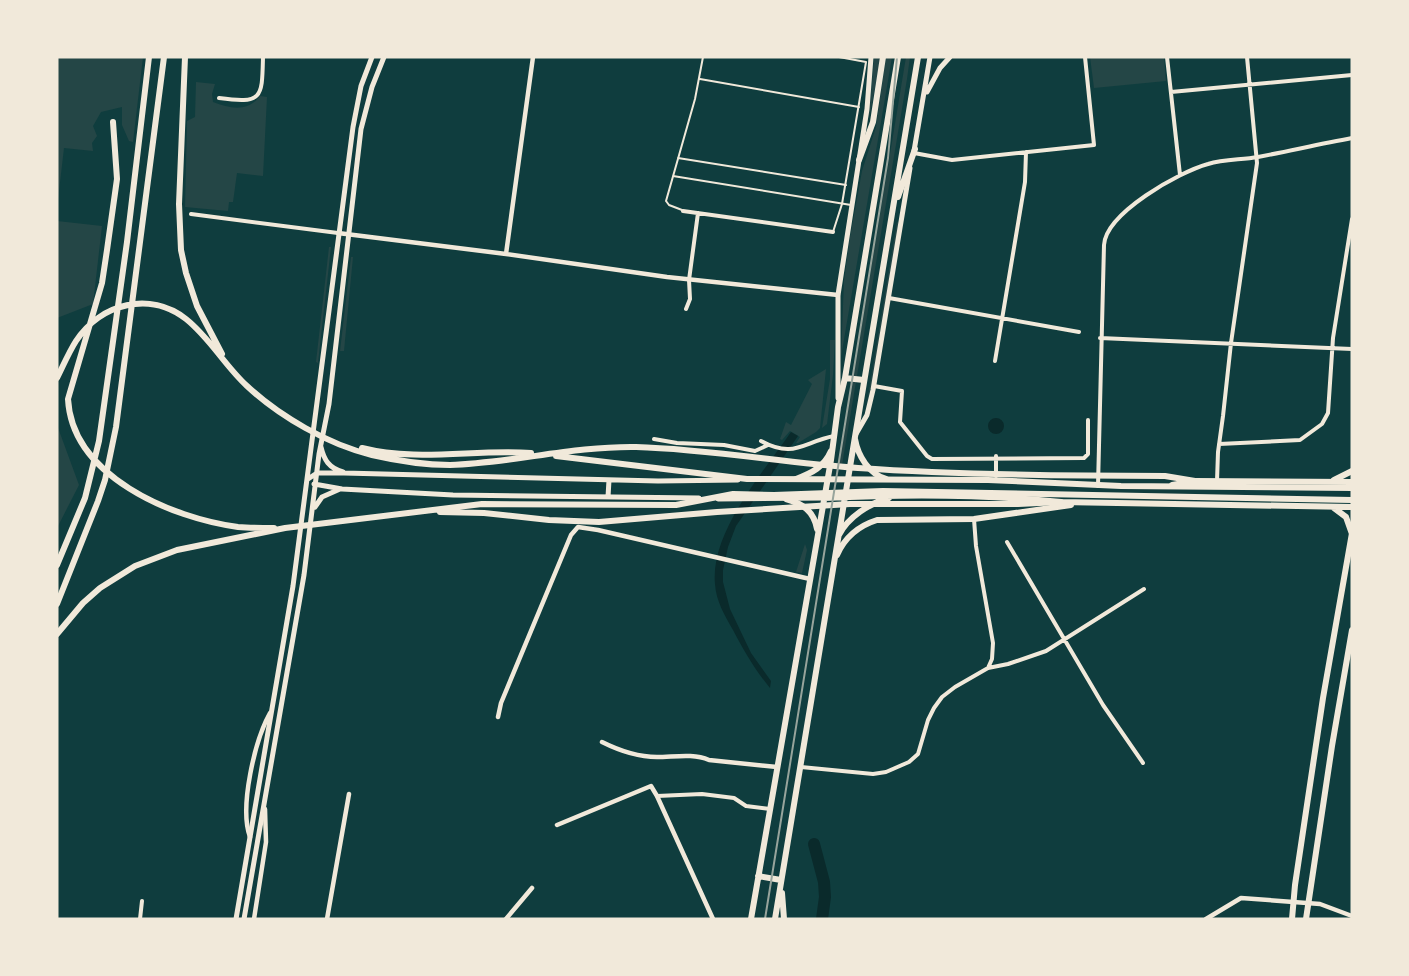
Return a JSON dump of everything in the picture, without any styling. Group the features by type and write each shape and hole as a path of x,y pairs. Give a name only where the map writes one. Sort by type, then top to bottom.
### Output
{"main road":[{"path":"57,565 71,535 90,480 103,422 133,200 149,57"},
{"path":"57,604 105,480 119,409 164,57"},
{"path":"185,57 179,213 184,263 197,306 227,363"},
{"path":"236,919 293,586 352,127 361,86 372,57"},
{"path":"244,919 304,575 321,445 329,404 361,129 372,87 384,57"},
{"path":"751,919 834,445 838,407 838,295 867,109 871,57"},
{"path":"859,160 873,122 883,57"},
{"path":"838,407 845,378 898,57"},
{"path":"775,919 918,57"},
{"path":"892,481 880,477 866,464 857,446 855,435 867,415 874,386 930,57"},
{"path":"923,105 936,74 950,57"},
{"path":"114,122 117,179 107,250 100,291 68,399 69,415 76,432 86,449 102,467 134,492 177,511 208,521 239,527 285,528"},
{"path":"892,214 914,151"},
{"path":"57,378 77,340 96,321 121,305 146,303 173,311 195,327 247,386 272,407 302,427 369,454 415,463 480,463 579,450 631,447 856,468 1165,476 1195,481"},
{"path":"845,378 864,380"},
{"path":"328,438 380,452 522,452 748,479 784,481 847,480 1095,487 1161,486 1195,481 1352,482"},
{"path":"321,445 328,464 344,473"},
{"path":"784,481 805,476 816,470 834,445"},
{"path":"1330,482 1352,471"},
{"path":"308,479 317,473 344,473 609,480 988,480 1121,486 1352,489"},
{"path":"308,479 316,485 342,489 453,495 776,499 899,495 1030,498 1061,501"},
{"path":"608,497 609,480"},
{"path":"1330,482 1336,484 1339,494 1335,504 1331,507"},
{"path":"1092,501 1095,487"},
{"path":"1106,501 1107,487"},
{"path":"312,515 316,504 322,497 342,489"},
{"path":"57,634 83,603 100,588 135,566 177,550 285,528 418,512 507,503 676,505 734,497 883,491 1352,500"},
{"path":"836,541 844,526 857,515 876,503 899,495"},
{"path":"786,499 808,509 816,522 818,535"},
{"path":"832,567 847,538 867,523 891,519 974,519 1092,501"},
{"path":"418,512 484,513 549,520 599,522 850,504 1018,504 1106,501 1352,507"},
{"path":"1292,919 1322,708 1352,533 1346,517 1331,507"},
{"path":"1306,919 1333,736 1352,630"},
{"path":"758,876 781,880"},
{"path":"781,880 784,919"}],"street":[{"path":"219,98 249,101 255,96 261,88 263,57"},
{"path":"506,254 533,57"},
{"path":"914,151 952,160 1094,145 1085,57"},
{"path":"1167,57 1180,176"},
{"path":"1216,481 1231,343 1257,157 1247,57"},
{"path":"1171,92 1352,75"},
{"path":"1095,487 1105,236 1138,200 1195,168 1215,162 1257,157 1352,138"},
{"path":"995,362 1025,182 1026,152"},
{"path":"683,211 833,232"},
{"path":"687,309 690,299 689,280 698,213"},
{"path":"190,214 689,280 838,295"},
{"path":"1219,444 1294,441 1305,438 1322,424 1328,413 1332,349 1352,219"},
{"path":"890,298 1079,332"},
{"path":"1100,338 1352,349"},
{"path":"874,386 902,391 900,422 929,458 1084,458 1088,454 1088,420"},
{"path":"761,441 768,445 792,450 835,436"},
{"path":"654,439 677,443 724,445 755,451 768,445"},
{"path":"996,458 996,483"},
{"path":"974,519 976,546 993,643 992,659 988,668"},
{"path":"498,717 501,703 575,529 582,527 598,530 810,579"},
{"path":"1007,542 1103,705 1143,763"},
{"path":"800,767 873,774 886,772 909,762 918,754 928,720 942,697 955,687 988,668 1036,654 1064,640 1144,590"},
{"path":"250,837 245,817 248,792 258,738 272,710"},
{"path":"602,742 619,750 646,756 699,756 709,760 777,767"},
{"path":"557,825 647,786 653,788 713,919"},
{"path":"327,919 349,794"},
{"path":"657,796 702,794 734,798 746,806 770,809"},
{"path":"254,919 266,842 265,802"},
{"path":"506,919 532,888"},
{"path":"1206,919 1241,898 1320,904 1352,915"},
{"path":"141,919 142,902"}],"lane":[{"path":"683,211 669,205 666,201 700,79 703,57"},
{"path":"833,232 846,185 866,62 839,57"},
{"path":"700,79 859,107"},
{"path":"678,158 846,185"},
{"path":"673,176 852,205"}],"shaded area":[{"path":"57,57 143,57 133,142 129,141 122,125 122,107 101,112 93,126 97,136 92,143 93,151 64,148 57,208"},
{"path":"874,57 881,57 869,119"},
{"path":"886,57 892,57 841,357 844,280 850,237 862,171 876,127"},
{"path":"906,57 910,57 907,79 842,465 839,464"},
{"path":"1090,57 1164,57 1166,81 1094,88"},
{"path":"196,82 215,84 212,94 213,102 226,106 245,107 260,96 267,97 263,176 237,173 233,202 229,202 228,211 185,207 187,121 195,117"},
{"path":"57,221 102,226 93,304 57,318"},
{"path":"897,222 899,223 866,409"},
{"path":"329,247 331,247 318,363 316,362"},
{"path":"351,257 353,257 344,351 340,351"},
{"path":"830,340 835,340 833,375 827,424 822,428 830,379"},
{"path":"826,369 820,428 798,443 796,443 800,437 790,431 782,440 780,439 786,422 791,425 812,384 808,380"},
{"path":"993,418 999,418 1004,426 1002,432 993,434 988,429 988,423"},
{"path":"57,425 79,485 57,528"},
{"path":"791,432 798,436 736,526 723,570 723,582 730,609 751,653 771,681 770,688 750,660 721,608 715,584 716,564 729,524 753,484"},
{"path":"805,544 807,550 802,573 796,572"}],"waterway":[{"path":"814,844 824,882 825,897 822,919"}],"railway":[{"path":"765,919 888,158 897,57"}]}
